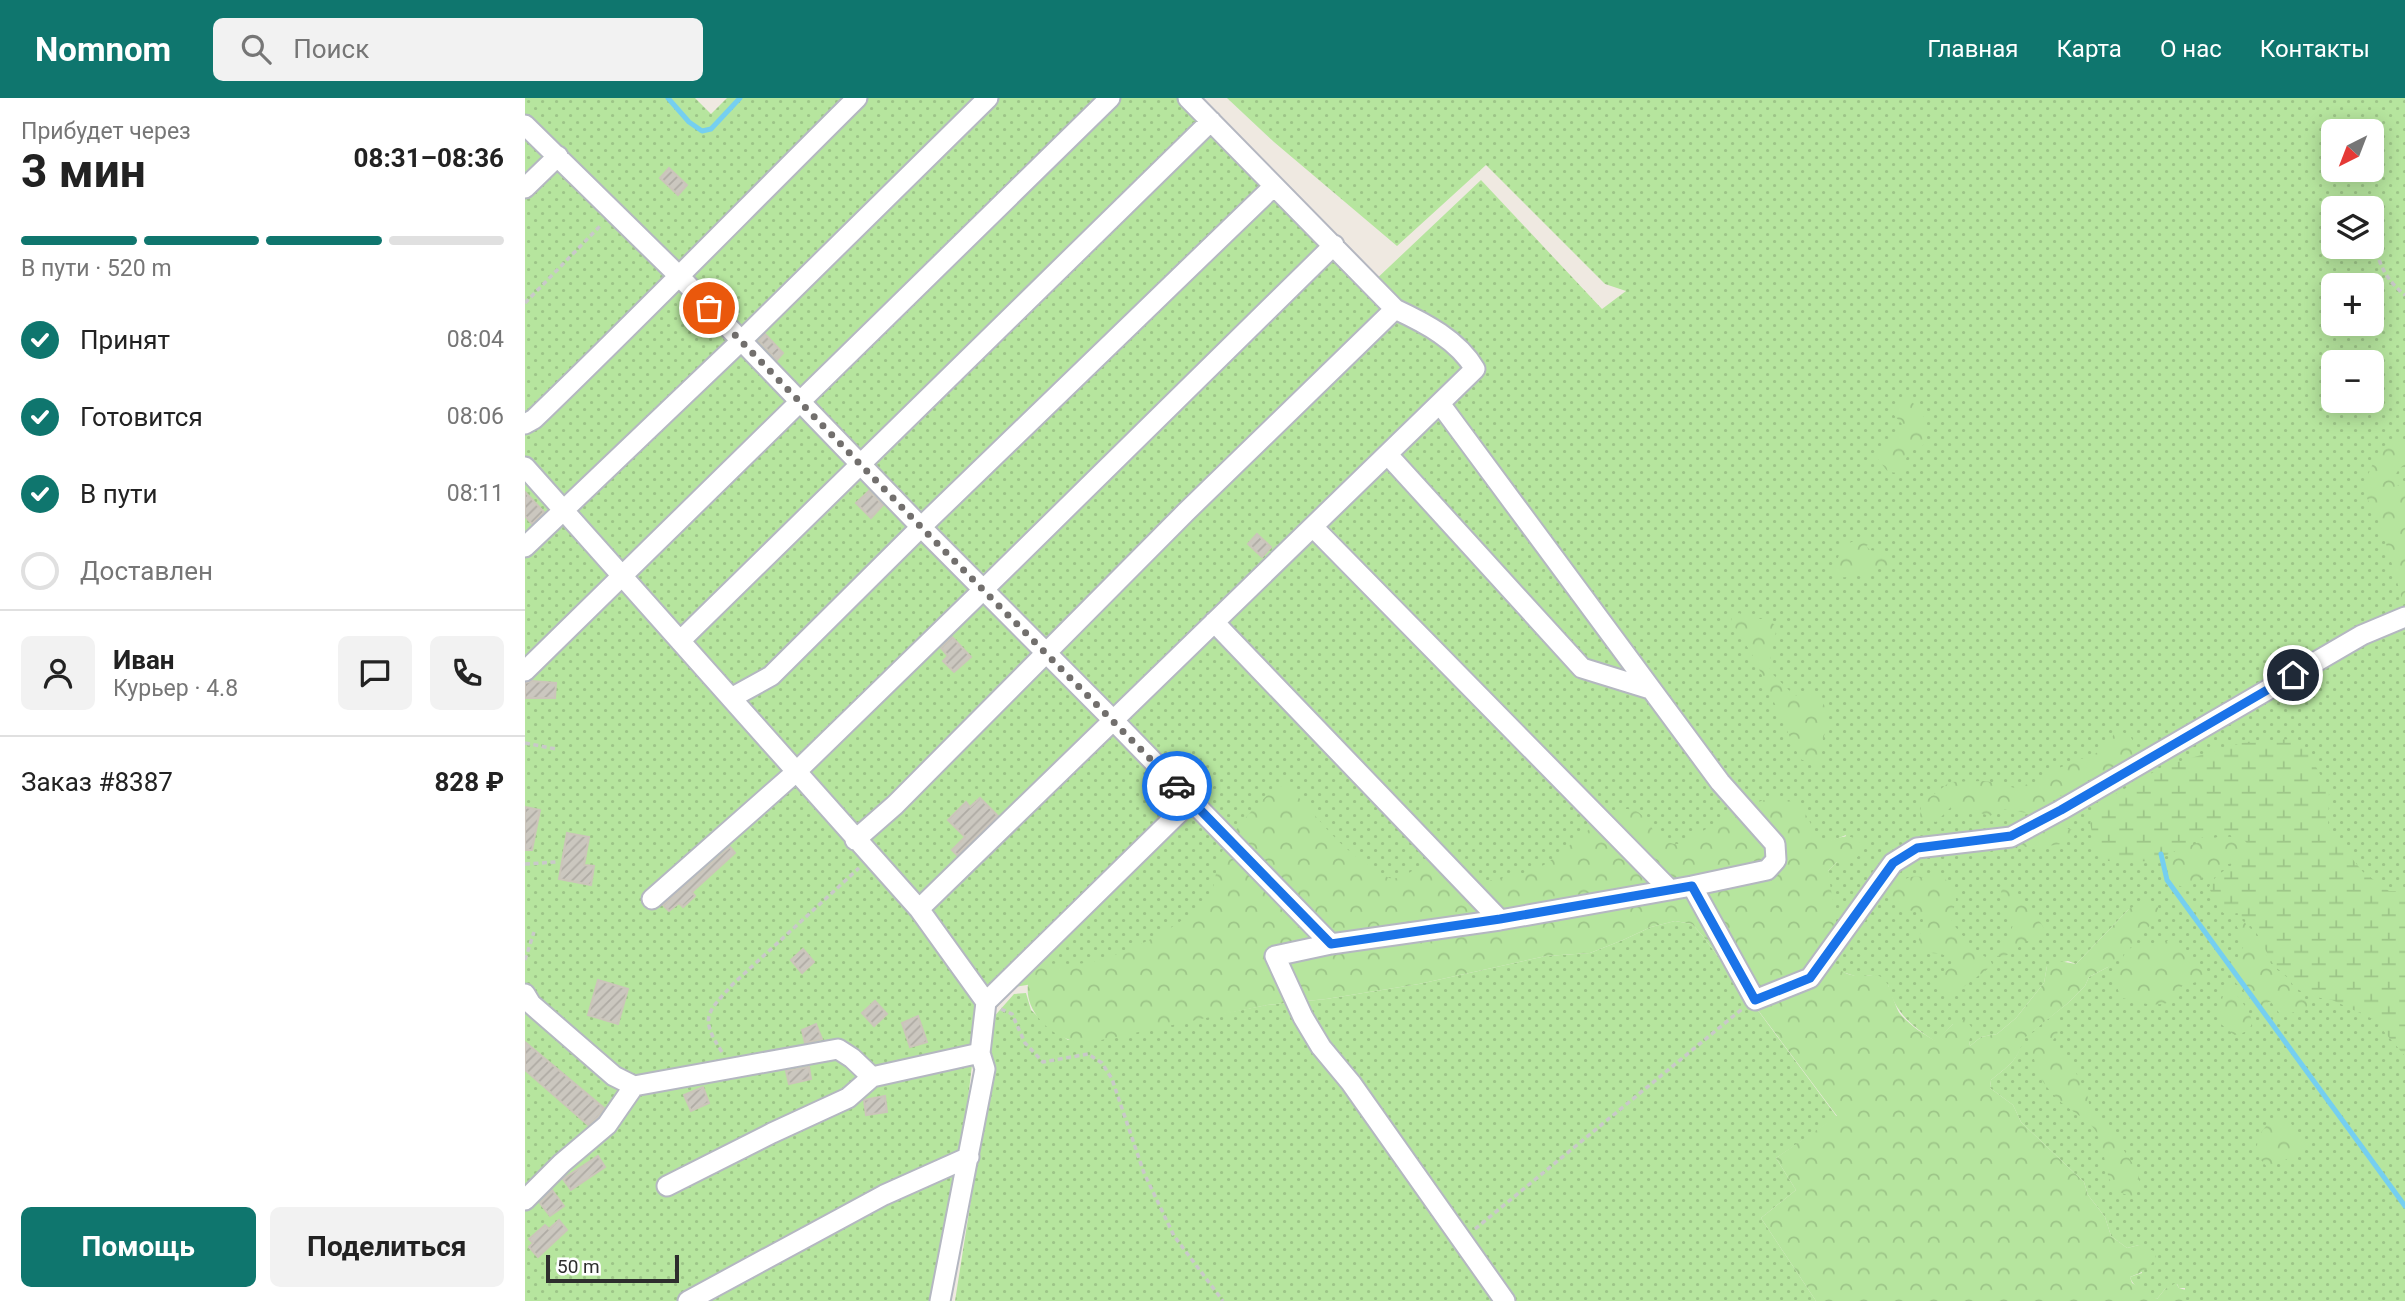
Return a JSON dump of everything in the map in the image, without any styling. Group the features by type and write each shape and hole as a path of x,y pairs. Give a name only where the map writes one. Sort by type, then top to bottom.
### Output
{"street":[{"path":"525,424 534,419 601,354 857,98"},
{"path":"525,547 741,341 988,98"},
{"path":"525,671 1110,98"},
{"path":"919,909 1441,405 1475,369 1443,336 1395,309 1188,98"},
{"path":"680,640 1211,121"},
{"path":"525,125 678,275 921,527 1331,944"},
{"path":"525,188 558,156"},
{"path":"731,698 771,676 921,527 1275,186"},
{"path":"652,899 796,772 1334,245"},
{"path":"855,839 895,805 1186,512 1395,309"},
{"path":"1441,405 1720,782 1775,844 1776,860 1767,870 1670,890 1331,944 1275,956 1303,1017 1321,1047 1351,1083 1505,1301"},
{"path":"1388,455 1582,668 1650,689"},
{"path":"525,467 919,909 986,1002"},
{"path":"1313,527 1670,890"},
{"path":"1692,886 1755,1000 1810,978 1893,863 1917,848 2011,836 2061,810 2362,635 2405,617"},
{"path":"1214,622 1500,919"},
{"path":"939,1300 985,1069 981,1053 986,1002 1191,801"},
{"path":"525,994 531,1004 604,1068 634,1086 838,1049 872,1077"},
{"path":"667,1186 848,1098 872,1077 981,1053"},
{"path":"525,1199 607,1125 634,1086"},
{"path":"688,1301 884,1195 969,1157"}],"path":[{"path":"525,303 615,211"},
{"path":"2378,259 2391,284 2405,295"},
{"path":"525,743 556,749"},
{"path":"733,1068 709,1031 709,1016 717,1002 733,984 871,857"},
{"path":"525,864 556,862"},
{"path":"525,960 534,932"},
{"path":"1463,1240 1732,1016 1755,1000"},
{"path":"986,1002 1012,1014 1025,1043 1043,1062 1088,1055 1102,1063 1112,1079 1144,1173 1174,1236 1223,1301"}],"green space":[{"path":"525,98 695,98 711,114 727,98 1185,98 1371,284 1481,180 1602,309 1626,291 1605,284 1486,165 1397,246 1274,142 1227,98 2405,98 2405,1301 2184,1301 2185,1288 2179,1288 2177,1284 2165,1289 2157,1299 2141,1291 2130,1277 2142,1273 2139,1245 2127,1248 2111,1236 2105,1217 2088,1195 2084,1182 2021,1122 2013,1105 1990,1088 1991,1080 2015,1058 2022,1039 2068,1003 2085,986 2089,977 2108,967 2129,909 2076,964 2068,961 2047,966 2044,983 2016,1018 1997,1034 1981,1037 1970,1046 1969,1041 1953,1024 1936,1042 1900,1011 1888,985 1872,975 1858,977 1836,970 1829,958 1828,871 1837,862 1846,835 1829,842 1689,876 1015,987 976,1030 964,1134 930,1301 525,1301"},
{"path":"1909,399 1923,413 1927,438 1922,447 1909,451 1899,473 1888,472 1877,458 1902,424 1894,415 1896,410"},
{"path":"2405,439 2405,466 2400,468 2393,478 2397,485 2405,488 2405,603 2381,526 2363,486 2382,448"},
{"path":"1870,539 1871,543 1866,546 1870,550 1886,553 1891,564 1869,572 1857,572 1848,577 1836,578 1833,575 1843,547 1852,542"},
{"path":"1739,613 1752,620 1768,620 1777,627 1769,664 1770,672 1795,695 1815,696 1825,707 1828,721 1822,744 1823,759 1820,762 1810,763 1800,759 1753,656 1731,621 1732,617"},
{"path":"2116,730 2130,735 2137,751 2124,768 2109,777 2086,781 2068,798 2053,793 2040,815 2001,809 1990,816 1971,810 1959,814 1954,804 1936,822 1920,817 1921,804 1950,782 1986,781 2015,788 2035,782 2059,768 2106,749"},
{"path":"2291,739 2307,750 2329,791 2328,829 2363,872 2389,891 2405,891 2405,1056 2373,1019 2332,1000 2309,996 2294,987 2288,977 2274,966 2256,932 2245,919 2237,913 2231,915 2222,912 2209,887 2218,875 2250,855 2248,844 2240,837 2218,833 2162,857 2136,862 2108,861 2095,846 2090,823 2100,803 2164,766 2245,742"},
{"path":"1278,786 1287,786 1346,848 1389,878 1403,876 1435,859 1448,862 1486,880 1520,874 1548,862 1605,817 1625,809 1640,814 1662,839 1680,844 1747,806 1765,800 1782,799 1797,805 1809,820 1816,841 1850,837 1862,844 1862,853 1851,862 1837,862 1828,871 1835,915 1829,959 1846,973 1881,977 1901,1015 1917,1030 1936,1041 1953,1024 1965,1019 1973,1029 1970,1046 1981,1037 1997,1034 2016,1018 2044,983 2047,966 2053,960 2076,964 2129,909 2147,900 2156,902 2159,912 2145,932 2108,967 2089,977 2085,986 2068,1003 2023,1039 2015,1058 1991,1080 1990,1088 2013,1105 2021,1122 2084,1182 2088,1195 2105,1217 2111,1236 2127,1248 2139,1245 2154,1251 2156,1256 2149,1267 2130,1277 2132,1283 2157,1299 2165,1289 2176,1283 2179,1288 2189,1291 2184,1301 1816,1301 1761,1218 1796,1190 1776,1158 1837,1116 1692,924 1675,921 1651,927 1590,953 1546,956 1419,984 1326,999 1267,1005 1087,1043 1070,1040 1049,1028 1033,1009 1029,998 1031,976 1039,965 1085,963 1107,958 1142,944 1177,924 1204,900 1213,887 1218,860 1231,837 1262,800"},
{"path":"2059,820 2063,821 2068,829 2074,830 2075,835 2065,842 2050,846 2013,846"},
{"path":"2223,836 2241,841 2248,849 2247,856 2206,875 2187,888 2172,880 2168,866 2178,852 2197,843"},
{"path":"1936,873 1943,877 1956,896 1952,923 1992,964 1955,993 1944,990 1937,981 1951,965 1949,958 1942,954 1920,952 1917,948 1922,914 1899,907 1892,902 1888,893 1906,879 1927,879"},
{"path":"2002,888 2016,894 2044,930 2004,957 1999,957 1996,955 2013,923 2009,917 2008,900 2001,893"},
{"path":"2237,915 2253,931 2273,967 2287,977 2294,989 2309,1003 2306,1008 2285,1015 2268,1002 2271,1020 2259,1016 2249,997 2235,982 2233,974 2245,944 2234,920"},
{"path":"1675,921 1692,924 1702,935 1837,1117 1776,1158 1796,1190 1761,1218 1816,1301 955,1301 987,1098 984,1047 991,1020 1014,994 1026,993 1031,1010 1068,1040 1267,1005 1326,999 1419,984 1546,956 1590,953 1651,927"},
{"path":"2173,939 2184,956 2201,968 2205,975 2203,980 2182,986 2174,1001 2167,1003 2147,1004 2120,997 2114,975 2125,953 2133,946 2159,944"},
{"path":"2226,985 2230,986 2250,1014 2252,1021 2245,1032 2234,1035 2221,1024 2221,1003"},
{"path":"2054,1020 2059,1024 2053,1040 2055,1049 2076,1073 2087,1094 2090,1108 2103,1119 2137,1170 2139,1183 2135,1196 2116,1189 2107,1172 2097,1133 2089,1123 2056,1098 2037,1071 2028,1042 2032,1033"},
{"path":"2275,1119 2291,1123 2304,1144 2297,1154 2269,1168 2259,1156 2257,1142 2263,1130"}],"building":[{"path":"669,168 687,185 678,195 660,178"},
{"path":"765,334 783,353 777,360 759,341"},
{"path":"869,491 883,505 871,518 856,503"},
{"path":"525,492 544,512 532,524 525,516"},
{"path":"1257,534 1271,547 1262,557 1248,544"},
{"path":"952,637 971,657 954,672 943,661 948,656 941,648"},
{"path":"525,683 556,683 555,698 525,698"},
{"path":"980,798 998,816 957,855 952,850 965,837 948,820 966,802 970,807"},
{"path":"525,807 540,810 532,850 525,850"},
{"path":"567,833 589,837 584,865 594,866 591,885 559,879"},
{"path":"730,847 735,853 692,892 695,896 683,907 679,903 669,911 663,905"},
{"path":"803,949 814,962 802,973 791,960"},
{"path":"598,980 628,989 618,1024 588,1015"},
{"path":"875,1001 887,1014 874,1026 862,1013"},
{"path":"918,1016 927,1042 910,1047 902,1023"},
{"path":"816,1024 822,1039 805,1043 802,1030"},
{"path":"525,1042 604,1108 598,1117 588,1125 525,1070"},
{"path":"809,1067 811,1079 789,1084 786,1071"},
{"path":"703,1087 709,1103 691,1111 684,1095"},
{"path":"885,1096 887,1112 866,1115 864,1100"},
{"path":"598,1156 605,1167 571,1190 563,1179"},
{"path":"552,1190 564,1206 550,1216 540,1203"},
{"path":"559,1220 567,1230 538,1257 529,1247 533,1243 529,1239 545,1225 549,1229"}],"waterway":[{"path":"668,98 689,122 702,131 711,129 740,98"},
{"path":"2161,854 2167,880 2405,1206"}],"way so far":[{"path":"709,308 1177,786"}],"route":[{"path":"1177,786 1331,944 1500,919 1692,886 1755,1000 1810,978 1893,863 1917,848 2011,836 2061,810 2293,675"}]}
